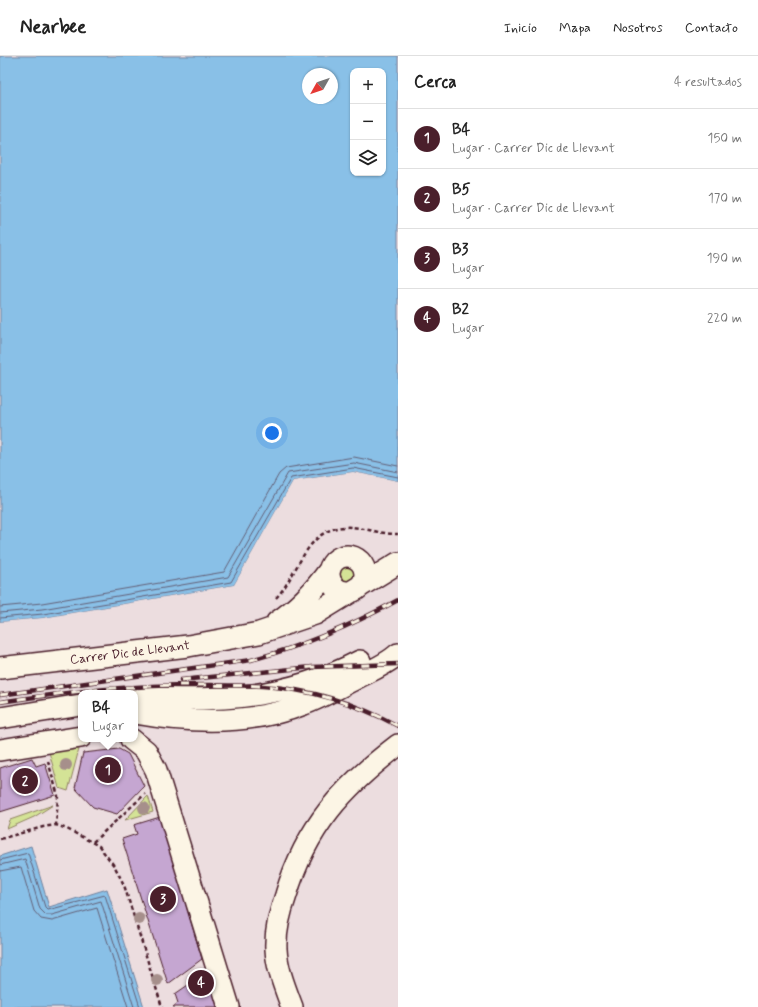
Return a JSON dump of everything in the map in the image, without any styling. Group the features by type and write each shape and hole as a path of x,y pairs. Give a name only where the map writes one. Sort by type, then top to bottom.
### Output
{"street":[{"name":"Carrer Dic de Llevant","path":"259,633 283,618 302,602 319,585 337,559 343,557 398,556"},
{"path":"352,557 361,562 365,574 362,584 358,588"},
{"name":"Carrer Dic de Llevant","path":"315,614 398,563"},
{"name":"Carrer Dic de Llevant","path":"330,569 330,579 336,588 346,592 358,588"},
{"name":"Carrer Dic de Llevant","path":"0,668 188,646 259,633 336,608 398,574"},
{"path":"138,698 223,698 283,689 319,679 337,672 398,643"},
{"path":"138,714 169,719 238,719 273,714 322,697 384,664 398,654"},
{"path":"0,718 78,706"},
{"path":"0,750 78,737"},
{"path":"135,742 146,751 156,770 229,1007"},
{"path":"289,999 280,971 277,938 279,916 292,873 316,828 341,794 398,744"}],"path":[{"path":"275,598 286,587 304,553 314,540 331,530 352,527 383,534 398,534"},
{"path":"42,743 58,796 56,825"},
{"path":"93,842 159,780"},
{"path":"0,839 35,828 56,825 67,829 99,846 115,867 124,885 162,1007"}],"green space":[{"path":"347,563 354,566 357,573 354,580 347,583 340,580 337,573 340,566"},
{"path":"79,749 68,791 59,788 49,752"},
{"path":"148,796 153,812 125,820"},
{"path":"53,805 34,817 7,829 10,820"}],"water":[{"path":"0,56 398,56 398,481 353,472 293,481 234,585 43,618 0,622"},
{"path":"31,846 49,907 107,889 144,1007 0,1007 0,856"}],"pier":[{"path":"353,472 398,481 398,483 353,474 294,483 235,587 44,620 0,624 0,622 43,618 234,585 293,481"}],"building":[{"path":"119,749 128,754 144,786 117,814 93,807 75,788 83,753"},
{"path":"32,758 36,766 45,763 55,795 0,812 0,768"},
{"path":"160,817 202,959 168,984 122,839 137,834 134,825"},
{"path":"207,972 218,1007 173,1007 178,1003 175,994"}],"railway":[{"path":"0,695 251,660 308,642 363,618 398,600"},
{"path":"181,680 312,667 398,664"},
{"path":"100,690 184,685 262,686 297,690 349,704 398,726"},
{"path":"0,702 78,692"}],"place":[{"name":"B4","path":"108,770"},
{"name":"B5","path":"25,781"},
{"name":"B3","path":"163,899"},
{"name":"B2","path":"201,983"}]}
